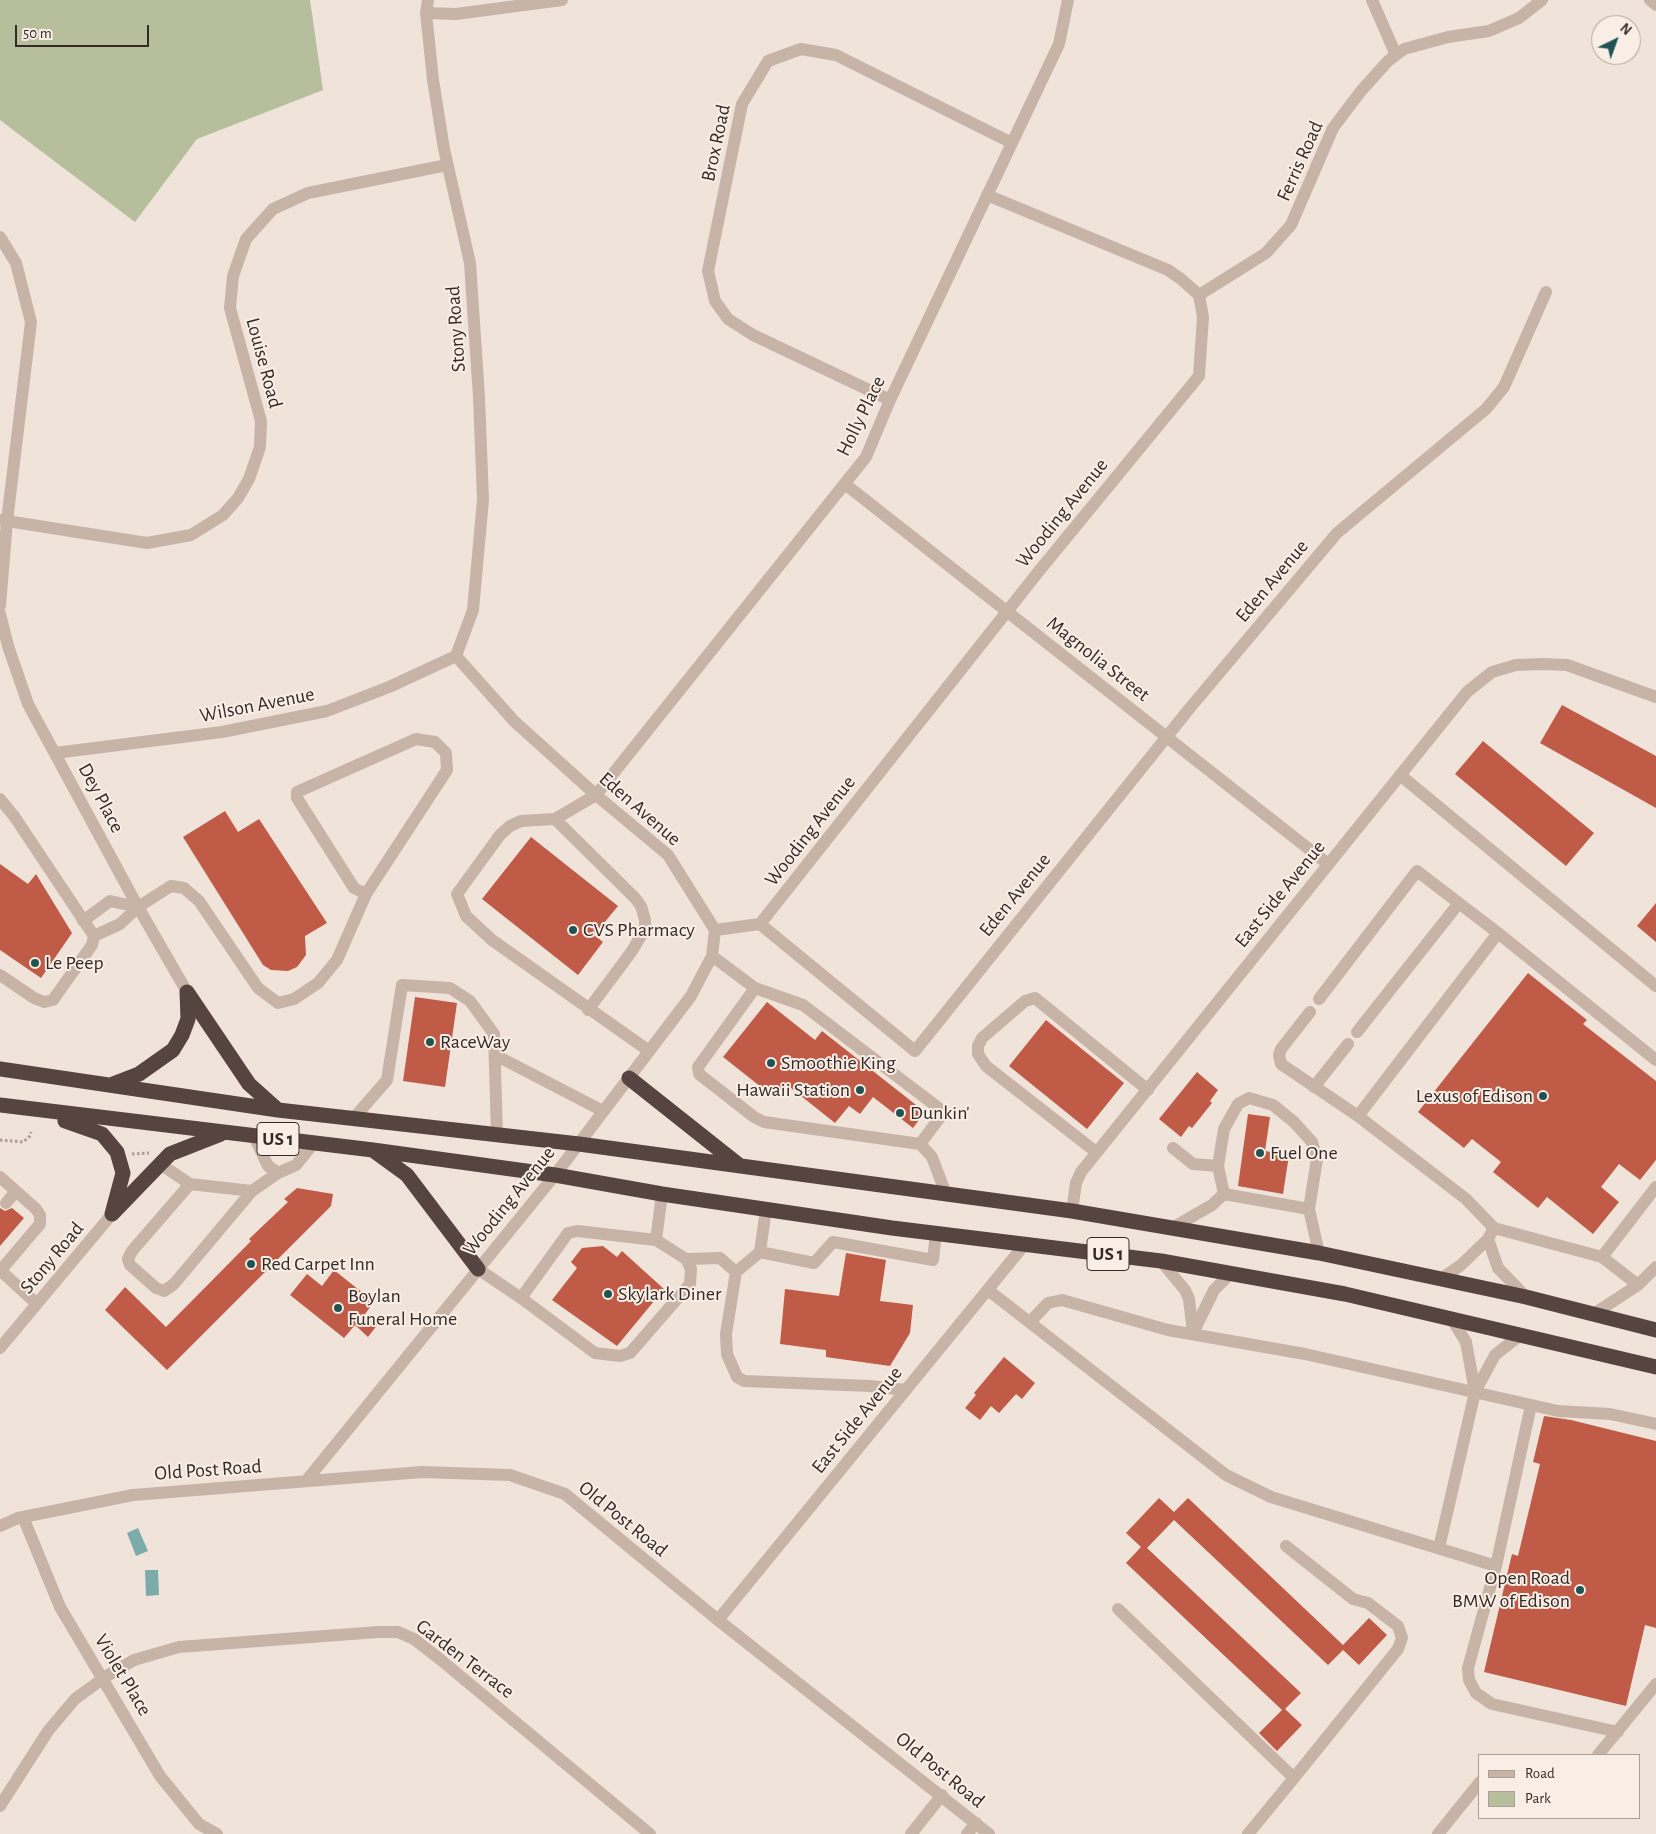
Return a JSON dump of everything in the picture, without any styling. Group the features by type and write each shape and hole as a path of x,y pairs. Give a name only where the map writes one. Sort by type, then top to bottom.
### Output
{"highway":[{"path":"112,1085 138,1074 173,1050 182,1035 188,1019 187,992"},
{"path":"187,992 249,1084 278,1110"},
{"name":"US 1","path":"0,1069 278,1110 579,1144 1072,1211 1174,1227 1319,1253 1441,1279 1656,1330"},
{"path":"629,1078 741,1167"},
{"path":"0,1105 77,1124 102,1134 117,1152 123,1173 112,1214"},
{"name":"US 1","path":"0,1105 372,1150 555,1175 662,1194 936,1233 1161,1261 1345,1294 1453,1321 1656,1367"},
{"path":"112,1214 158,1159 223,1133"},
{"path":"372,1150 407,1175 478,1269"}],"street":[{"name":"Stony Road","path":"428,0 426,13 433,80 446,165 470,263 476,323 483,500 473,610 456,656"},
{"path":"426,13 456,14 562,0"},
{"name":"Holly Place","path":"596,795 866,457 890,400 1059,44 1068,0"},
{"path":"1372,0 1396,55"},
{"name":"Ferris Road","path":"1199,295 1266,253 1291,225 1333,128 1361,91 1396,55 1404,49 1448,37 1488,31 1519,18 1542,0"},
{"path":"1650,0 1656,5"},
{"name":"Brox Road","path":"890,400 753,335 728,319 715,301 708,271 742,104 768,61 801,49 836,55 1012,143"},
{"name":"Louise Road","path":"4,520 147,543 191,535 223,515 238,498 260,447 261,421 230,308 233,276 246,239 273,209 308,193 446,165"},
{"path":"987,195 1168,270 1199,295"},
{"path":"0,237 16,263 31,322 4,520 0,606"},
{"name":"Eden Avenue","path":"760,924 915,1051 1166,737 1337,533 1486,409 1504,387 1546,292"},
{"name":"Wooding Avenue","path":"760,924 1007,611 1199,376 1203,317 1199,295"},
{"name":"Magnolia Street","path":"845,484 1328,864"},
{"name":"Dey Place","path":"0,614 8,646 28,704 138,907 187,992"},
{"name":"Wilson Avenue","path":"55,753 222,732 327,711 389,687 456,656"},
{"name":"Eden Avenue","path":"456,656 514,722 596,795 668,855 714,930"},
{"name":"East Side Avenue","path":"1072,1211 1076,1183 1081,1172 1096,1152 1148,1090 1467,692 1492,672 1516,665 1567,665 1656,697"},
{"path":"94,936 120,924 138,907 171,886 184,888 199,901 258,988 278,1003 294,999 318,983 337,960 366,894 447,770 446,752 434,742 416,739 297,792 297,798 354,888 366,894"},
{"path":"1400,775 1656,986"},
{"path":"596,795 555,819 521,821 510,826 500,835 457,894 466,916 492,940 588,1010 649,1051"},
{"path":"0,799 14,816 94,936 92,945 53,1000 44,1002 34,998 0,975"},
{"path":"555,819 635,898 641,906 645,920 645,929 637,944 588,1010"},
{"path":"1319,999 1417,871 1498,933 1656,1060"},
{"path":"83,921 110,901 138,907"},
{"path":"1358,1032 1458,903"},
{"path":"714,930 760,924"},
{"name":"Wooding Avenue","path":"306,1481 555,1175 691,996 712,956 714,930"},
{"path":"1358,1116 1498,933"},
{"path":"712,956 755,988 803,1005 944,1112 920,1144"},
{"path":"353,1119 387,1080 402,985 450,988 470,1001 494,1034 497,1135"},
{"path":"755,988 698,1067 699,1074 754,1117 764,1122 920,1144 932,1157 946,1194"},
{"path":"1096,1152 986,1066 978,1054 978,1046 982,1038 1024,1001 1035,998 1148,1090"},
{"path":"1310,1012 1281,1049 1279,1058 1284,1066 1358,1116 1466,1199 1491,1234 1498,1268 1526,1298"},
{"path":"1314,1087 1348,1044"},
{"path":"494,1055 604,1110"},
{"path":"1224,1194 1218,1166 1224,1129 1238,1104 1249,1098 1273,1105 1294,1122 1312,1142 1317,1159 1310,1209 1319,1253"},
{"path":"254,1136 268,1166 278,1173"},
{"path":"190,1184 132,1251 128,1259 130,1265 136,1271 156,1288 164,1291 174,1284 252,1191 278,1173 284,1172 296,1165 314,1143"},
{"path":"1173,1148 1194,1164 1218,1166"},
{"path":"158,1159 190,1184 252,1191"},
{"path":"0,1177 36,1209 40,1215 40,1224 0,1271 38,1304"},
{"path":"1602,1257 1656,1187"},
{"path":"6,1203 16,1191"},
{"path":"656,1240 662,1194"},
{"path":"1224,1194 1310,1209"},
{"path":"1174,1227 1212,1205 1224,1194"},
{"path":"766,1209 760,1252 736,1272 726,1334 727,1354 737,1377 744,1381 870,1386 906,1390"},
{"name":"Stony Road","path":"0,1348 112,1214"},
{"path":"478,1269 521,1298 595,1353 620,1356 630,1353 690,1284 691,1269 686,1259 656,1240 573,1231 568,1234 521,1298"},
{"path":"760,1252 814,1263 833,1242 933,1260 936,1233"},
{"path":"1491,1234 1602,1257 1638,1286"},
{"path":"1441,1279 1461,1265 1491,1234"},
{"name":"East Side Avenue","path":"718,1620 1025,1244"},
{"path":"686,1259 720,1258 736,1272"},
{"path":"1161,1261 1185,1290 1189,1299 1193,1333"},
{"path":"1592,1315 1638,1286 1656,1267"},
{"path":"1193,1333 1214,1290 1231,1273"},
{"path":"988,1290 1226,1475 1271,1498 1496,1566"},
{"path":"1030,1322 1048,1303 1062,1300 1168,1330 1325,1358 1558,1411 1620,1416 1656,1424"},
{"path":"1453,1321 1466,1342 1475,1392"},
{"path":"1439,1548 1475,1392 1495,1355 1519,1336"},
{"path":"1531,1405 1496,1566 1468,1668 1469,1680 1473,1689 1492,1704 1618,1732"},
{"name":"Old Post Road","path":"0,1526 23,1517 133,1495 422,1472 510,1475 565,1494 718,1620 989,1834"},
{"name":"Violet Place","path":"23,1517 60,1607 160,1776 199,1824 217,1834"},
{"path":"1248,1834 1398,1649 1402,1638 1398,1626 1368,1603 1353,1599 1286,1546"},
{"path":"1118,1609 1294,1778"},
{"name":"Garden Terrace","path":"0,1806 48,1731 75,1699 102,1678 134,1660 179,1647 398,1632 414,1639 441,1660 650,1834"},
{"path":"1599,1754 1656,1684"},
{"path":"1438,1834 1478,1784"},
{"path":"911,1834 942,1795"},
{"path":"967,1834 976,1823"}],"path":[{"path":"0,1140 23,1142 30,1136 31,1132"},
{"path":"132,1154 158,1159"}],"green space":[{"path":"0,0 310,0 323,90 197,139 135,222 0,120"}],"water":[{"path":"138,1528 148,1551 136,1556 127,1533"},
{"path":"145,1570 158,1570 159,1595 146,1596"}],"building":[{"path":"1562,705 1656,756 1656,808 1540,743"},
{"path":"1483,741 1594,833 1566,866 1455,774"},
{"path":"225,811 238,832 259,819 327,923 305,936 306,955 297,967 288,971 271,970 263,965 183,837"},
{"name":"CVS Pharmacy","path":"531,837 618,906 594,935 603,942 578,975 482,899"},
{"path":"0,864 28,884 36,874 72,933 41,978 0,950"},
{"path":"1656,903 1656,942 1637,926"},
{"name":"Lexus of Edison","path":"1528,973 1587,1020 1583,1024 1656,1081 1656,1160 1640,1180 1619,1164 1601,1187 1619,1202 1593,1234 1547,1197 1538,1208 1493,1172 1501,1162 1472,1139 1464,1148 1418,1112"},
{"name":"RaceWay","path":"415,997 457,1003 445,1087 403,1081"},
{"path":"767,1002 815,1040 822,1031 925,1112 913,1128 873,1097 860,1114 849,1106 835,1123 786,1084 775,1098 723,1057"},
{"path":"1046,1020 1124,1083 1087,1129 1009,1066"},
{"path":"1197,1072 1218,1090 1210,1101 1212,1103 1192,1128 1189,1126 1181,1137 1159,1119"},
{"name":"Fuel One","path":"1248,1114 1270,1117 1265,1151 1289,1155 1283,1194 1238,1186"},
{"name":"Red Carpet Inn","path":"297,1188 333,1194 331,1206 167,1370 105,1310 125,1287 166,1327 251,1241 249,1239 288,1202 284,1199"},
{"path":"0,1208 5,1211 12,1208 24,1218 0,1246"},
{"name":"Skylark Diner","path":"603,1246 617,1257 622,1251 664,1289 617,1346 552,1300 577,1268 571,1262 582,1248"},
{"path":"846,1253 886,1260 880,1301 913,1305 910,1333 890,1366 826,1357 826,1350 780,1344 785,1289 839,1296"},
{"name":"Boylan Funeral Home","path":"334,1270 374,1302 365,1314 378,1324 368,1337 355,1325 344,1338 290,1295 307,1274 322,1286"},
{"path":"1004,1357 1035,1383 1022,1399 1016,1394 999,1413 991,1406 980,1420 965,1408 976,1395 974,1393"},
{"name":"Open Road BMW of Edison","path":"1544,1416 1571,1420 1656,1441 1656,1628 1645,1625 1626,1706 1484,1672 1512,1554 1518,1556 1540,1464 1533,1462"},
{"path":"1159,1498 1174,1512 1188,1498 1343,1645 1369,1618 1387,1635 1359,1665 1343,1650 1328,1665 1174,1520 1147,1548 1301,1693 1285,1709 1302,1725 1277,1751 1259,1733 1282,1710 1126,1563 1141,1547 1126,1533"}],"place":[{"name":"CVS Pharmacy","path":"573,930"},
{"name":"Le Peep","path":"35,963"},
{"name":"RaceWay","path":"430,1042"},
{"name":"Smoothie King","path":"771,1063"},
{"name":"Hawaii Station","path":"860,1090"},
{"name":"Lexus of Edison","path":"1543,1096"},
{"name":"Dunkin'","path":"900,1113"},
{"name":"Fuel One","path":"1260,1153"},
{"name":"Red Carpet Inn","path":"251,1264"},
{"name":"Skylark Diner","path":"608,1294"},
{"name":"Boylan Funeral Home","path":"338,1308"},
{"name":"Open Road BMW of Edison","path":"1580,1590"}]}
